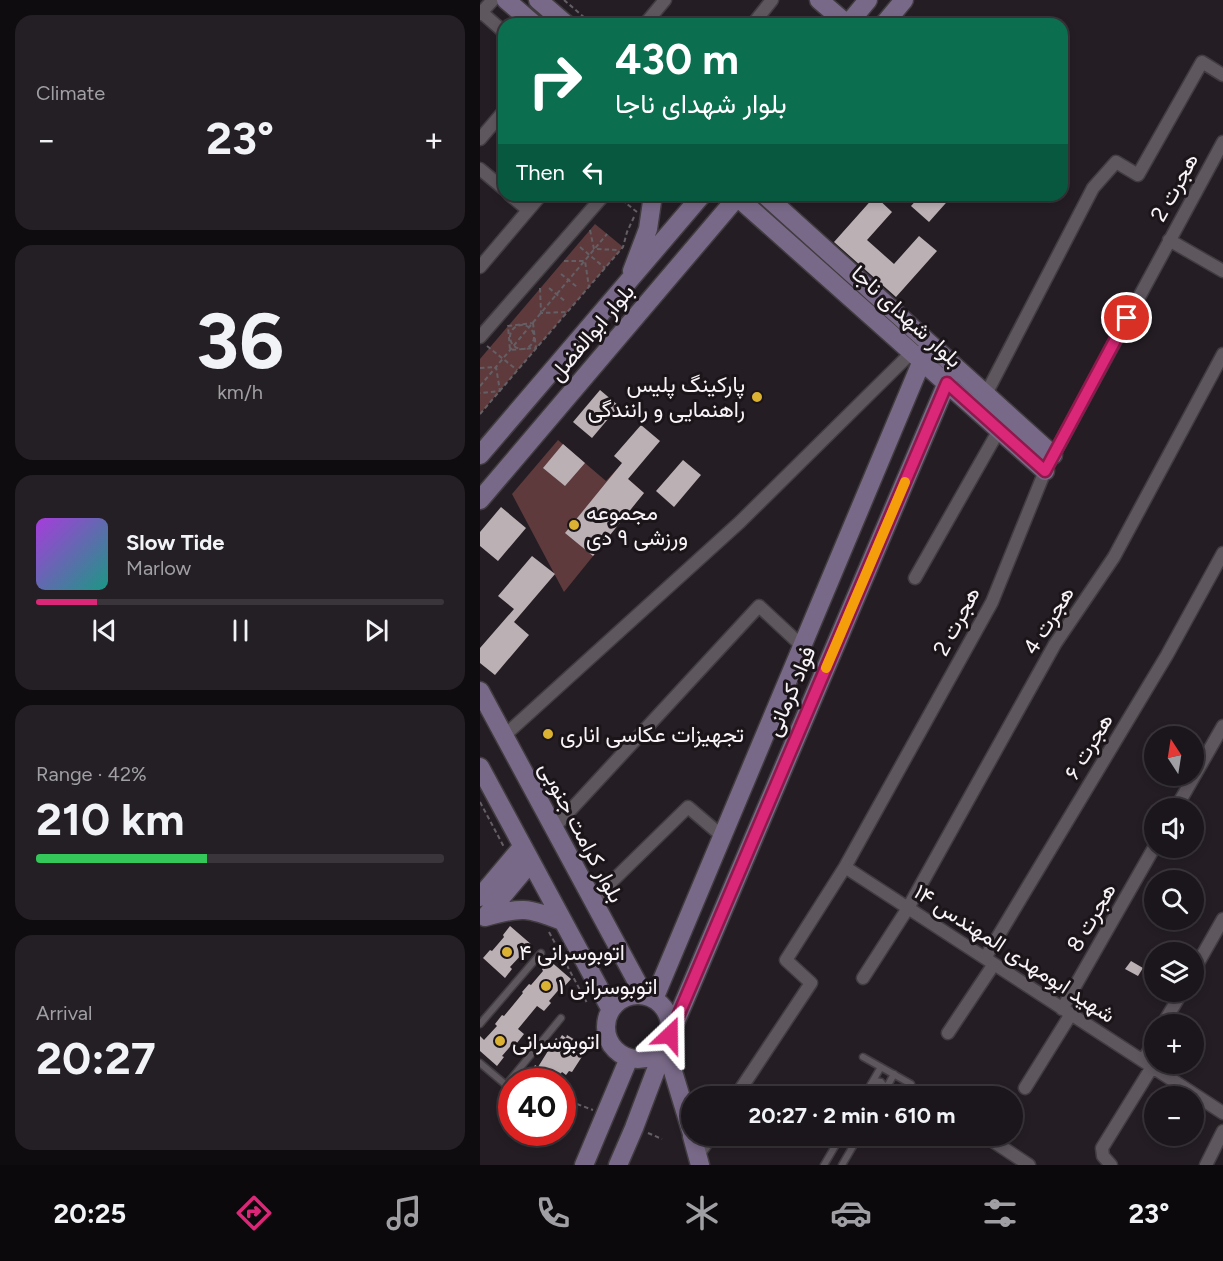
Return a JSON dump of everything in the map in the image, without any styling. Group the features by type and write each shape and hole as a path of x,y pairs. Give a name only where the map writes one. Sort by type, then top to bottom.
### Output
{"street":[{"path":"493,0 480,13 498,27"},
{"path":"506,0 527,18"},
{"path":"537,0 559,18"},
{"path":"650,18 665,0"},
{"path":"758,18 772,0"},
{"path":"819,0 840,18"},
{"path":"852,18 868,0"},
{"path":"889,18 904,0"},
{"path":"986,394 1093,188 1116,162 1138,175 1202,62 1223,75"},
{"path":"480,139 498,118"},
{"name":"هجرت 2","path":"743,1086 811,983 786,960 845,867 992,602 1049,463 1223,142"},
{"path":"480,168 498,184"},
{"path":"517,201 528,210"},
{"path":"480,267 536,201"},
{"path":"480,338 484,322 598,201"},
{"path":"627,284 648,229 652,201"},
{"name":"بلوار ابوالفضل","path":"481,452 697,201"},
{"name":"بلوار ابوالفضل","path":"480,500 733,201"},
{"name":"بلوار شهدای ناجا","path":"743,201 999,430 1049,463"},
{"name":"بلوار شهدای ناجا","path":"772,201 986,394 1049,463"},
{"path":"1169,240 1223,271"},
{"name":"فواد کرمانی","path":"649,997 722,836 802,646 917,357 929,344"},
{"name":"هجرت 4","path":"863,978 908,908 1055,644 1114,557 1223,354"},
{"path":"504,736 740,522 917,357"},
{"name":"فواد کرمانی","path":"618,1165 667,1040 954,366"},
{"path":"915,578 999,430"},
{"name":"هجرت ۶","path":"948,1033 1167,655 1223,553"},
{"path":"553,829 759,606 802,646"},
{"name":"بلوار کرامت جنوبی","path":"480,691 592,901 649,997"},
{"path":"1182,798 1223,726"},
{"path":"480,767 611,1010"},
{"path":"592,901 688,807 722,836"},
{"path":"483,920 488,896 527,855"},
{"name":"هجرت 8","path":"1025,1088 1149,858"},
{"name":"شهید ابومهدی المهندس ۱۴","path":"845,867 1144,1062"},
{"path":"483,920 509,910 528,909 562,921"},
{"path":"1204,952 1223,919"},
{"path":"629,996 649,997 660,1003 668,1014 670,1021 667,1040 661,1050 649,1057 636,1059 622,1055 612,1046 606,1033 611,1010 629,996"},
{"path":"667,1040 681,1093"},
{"path":"584,1165 629,1058"},
{"path":"1111,1165 1103,1156 1102,1148 1144,1070"},
{"name":"شهید ابومهدی المهندس ۱۴","path":"1163,1074 1222,1110"},
{"path":"1206,1165 1223,1131"},
{"path":"699,1160 706,1146"},
{"path":"999,1146 1025,1164"}],"lane":[{"path":"480,1024 541,953"},
{"path":"480,1063 506,1085 561,1018"},
{"path":"863,1057 911,1084"},
{"path":"871,1085 881,1067"},
{"path":"888,1086 894,1074"},
{"path":"871,1085 875,1081 881,1082 884,1086"},
{"path":"824,1165 835,1146"},
{"path":"842,1165 853,1146"}],"path":[{"path":"564,0 585,18"},
{"path":"480,414 623,247 637,211 622,201"},
{"path":"590,230 594,249"},
{"path":"480,386 607,234"},
{"path":"580,248 605,268"},
{"path":"594,249 620,250"},
{"path":"564,261 585,261"},
{"path":"585,261 589,287"},
{"path":"561,274 577,287"},
{"path":"540,288 541,313"},
{"path":"549,288 566,302"},
{"path":"541,313 567,312"},
{"path":"533,323 536,348"},
{"path":"508,326 533,323"},
{"path":"520,324 530,327 534,335 532,344 523,349 514,346 509,338 512,329 520,324"},
{"path":"508,326 512,329"},
{"path":"508,326 510,350"},
{"path":"480,338 517,370"},
{"path":"532,344 536,348"},
{"path":"510,350 536,348"},
{"path":"480,368 496,367"},
{"path":"496,367 500,391"},
{"path":"480,393 500,391"},
{"path":"577,1104 605,1115"},
{"path":"634,1128 663,1139"}],"shaded area":[{"path":"595,224 623,247 480,414 480,359"},
{"name":"مجموعه ورزشی ۹ دی","path":"558,440 606,481 617,469 644,493 564,592 512,494"}],"building":[{"path":"871,201 880,201 892,212 867,240 894,264 919,236 937,251 896,297 834,242"},
{"path":"916,201 948,201 929,222 911,206"},
{"path":"600,390 619,406 592,438 573,422"},
{"path":"641,425 660,441 628,479 644,493 593,556 565,533 622,463 614,456"},
{"path":"563,444 585,463 565,486 543,468"},
{"path":"683,460 701,475 674,507 656,491"},
{"path":"501,507 526,528 498,561 480,546 480,532"},
{"path":"532,556 555,574 514,622 529,635 495,675 480,663 480,648 514,609 498,596"},
{"name":"اتوبوسرانی ۴","path":"510,926 532,945 510,967 512,969 505,978 483,958 504,937 503,935"},
{"path":"549,960 571,979 549,1001 551,1003 544,1011 537,1006 518,1029 524,1034 502,1056 504,1057 497,1066 480,1051 480,1036 484,1040 497,1026 495,1024 502,1015 504,1016 522,992 543,971 542,969"},
{"path":"1131,961 1143,968 1138,976 1125,969"},
{"path":"562,1035 566,1038 567,1035 580,1043 578,1046 583,1049 580,1053 583,1055 575,1068 534,1068 535,1065 538,1067 556,1038 559,1040"}],"slow traffic":[{"path":"826,668 905,482"}],"place":[{"name":"پارکینگ پلیس راهنمایی و رانندگی","path":"757,397"},
{"name":"مجموعه ورزشی ۹ دی","path":"574,525"},
{"name":"تجهیزات عکاسی اناری","path":"548,734"},
{"name":"اتوبوسرانی ۴","path":"507,952"},
{"name":"اتوبوسرانی ۱","path":"546,986"},
{"name":"اتوبوسرانی","path":"500,1041"}],"route":[{"path":"670,1035 947,383 1045,471 1127,318"}]}
